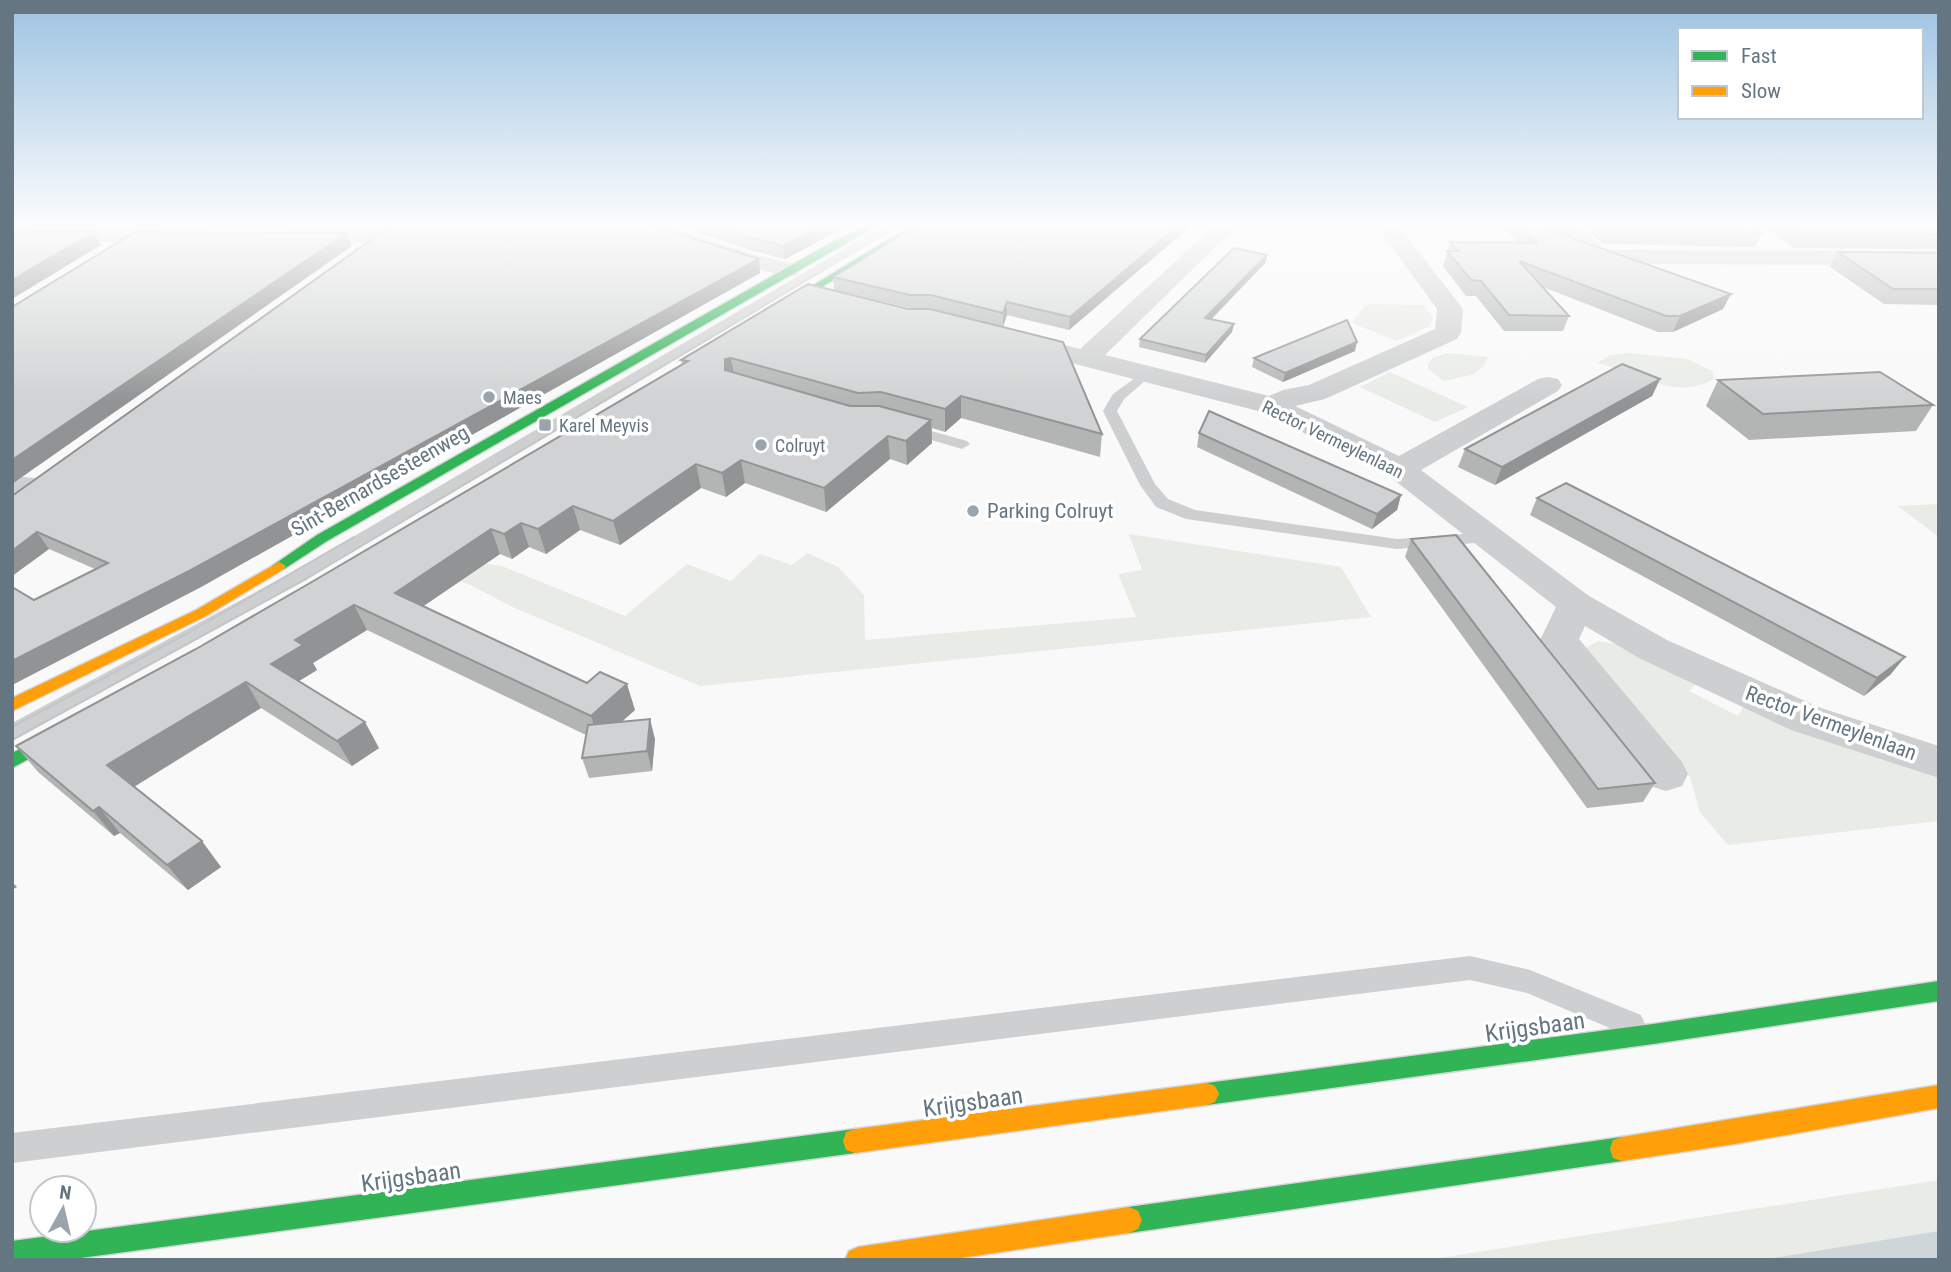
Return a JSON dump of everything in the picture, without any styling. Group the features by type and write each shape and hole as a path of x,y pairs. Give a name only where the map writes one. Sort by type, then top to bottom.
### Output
{"main road":[{"name":"Sint-Bernardsesteenweg","path":"12,705 79,670 201,613 257,581 322,538 766,283"},
{"path":"709,353 821,283"},
{"path":"12,761 87,720"},
{"name":"Krijgsbaan","path":"12,1254 1653,1034 1939,991"},
{"path":"858,1260 1722,1135 1939,1096"}],"street":[{"path":"1086,358 1165,283"},
{"path":"1272,406 1293,396 1315,393 1448,332 1450,309 1431,283"},
{"path":"813,288 848,297"},
{"name":"Rector Vermeylenlaan","path":"995,335 1272,406 1400,469 1576,604 1653,649 1806,719 1939,762"},
{"path":"1400,469 1548,385"},
{"path":"1576,604 1559,640 1666,774"}],"lane":[{"path":"12,733 299,576 794,283"},
{"path":"1146,374 1118,397 1111,411 1148,485 1162,503 1192,515 1397,544 1489,537"},
{"path":"895,425 962,444"},
{"path":"12,1148 1470,968 1498,972 1530,982 1653,1034"}],"shaded area":[{"path":"1365,305 1423,305 1433,318 1430,326 1397,341 1352,323"},
{"path":"1448,353 1488,357 1483,367 1474,374 1444,381 1428,369 1428,363 1434,357"},
{"path":"1629,353 1687,359 1712,371 1715,378 1701,385 1671,386 1597,363 1610,355"},
{"path":"1390,372 1468,407 1435,422 1360,387"},
{"path":"1939,504 1939,537 1898,506"},
{"path":"1129,534 1341,567 1371,617 700,686 409,561 502,566 625,616 687,564 731,581 760,554 792,565 807,553 838,567 864,595 865,640 1136,617 1118,574 1142,570"},
{"path":"1598,641 1629,646 1698,681 1689,691 1738,716 1746,703 1939,777 1939,821 1728,845 1700,812 1690,777 1586,648"},
{"path":"1939,1180 1939,1260 1427,1260"},
{"path":"1939,1231 1939,1260 1761,1260"}],"building":[{"path":"51,283 273,283 12,460 12,307"},
{"path":"310,283 715,283 191,570 12,661 12,587 34,600 108,563 37,532 12,551 12,496"},
{"path":"860,283 1110,283 1070,317 1007,302 1003,313 931,295 910,295"},
{"path":"1197,283 1239,283 1205,318 1234,324 1206,355 1140,339"},
{"path":"1483,283 1539,283 1569,316 1509,315"},
{"path":"1579,283 1701,283 1731,294 1680,316 1666,316"},
{"path":"1885,283 1939,283 1939,289 1893,289"},
{"path":"808,284 908,309 930,309 1063,342 1102,434 961,396 945,409 881,392 858,393 731,358 725,359 725,370 850,406 879,406 931,420 906,441 888,436 824,488 741,460 722,473 696,464 613,521 573,506 538,529 521,523 504,534 491,529 395,593 587,683 600,672 627,684 591,716 354,605 295,640 303,645 271,664 365,722 337,741 246,682 107,765 202,841 167,865 99,807 93,811 16,746 196,649 310,583 688,361 681,360"},
{"path":"1347,320 1357,342 1285,373 1254,358"},
{"path":"1622,364 1660,379 1502,467 1465,449"},
{"path":"1880,372 1933,405 1763,414 1718,380"},
{"path":"1209,411 1401,495 1377,514 1199,433"},
{"path":"1566,483 1905,657 1877,678 1537,498"},
{"path":"1456,535 1655,783 1598,789 1411,539"},
{"path":"650,719 647,751 582,758 588,725"}],"tram line":[{"path":"12,740 306,579 802,283"},
{"path":"12,727 186,634 354,537"}],"traffic: fast":[{"path":"279,566 322,538 766,283"},
{"path":"771,314 822,283"},
{"path":"12,761 69,730"},
{"path":"1207,1094 1653,1034 1939,991"},
{"path":"12,1254 855,1141"},
{"path":"1129,1220 1622,1149"}],"traffic: slow":[{"path":"12,705 201,613 279,566"},
{"path":"855,1141 1207,1094"},
{"path":"1622,1149 1939,1096"},
{"path":"858,1260 1129,1220"}],"place":[{"name":"Maes","path":"489,397"},
{"name":"Karel Meyvis","path":"545,425"},
{"name":"Colruyt","path":"761,445"},
{"name":"Parking Colruyt","path":"973,511"}]}
